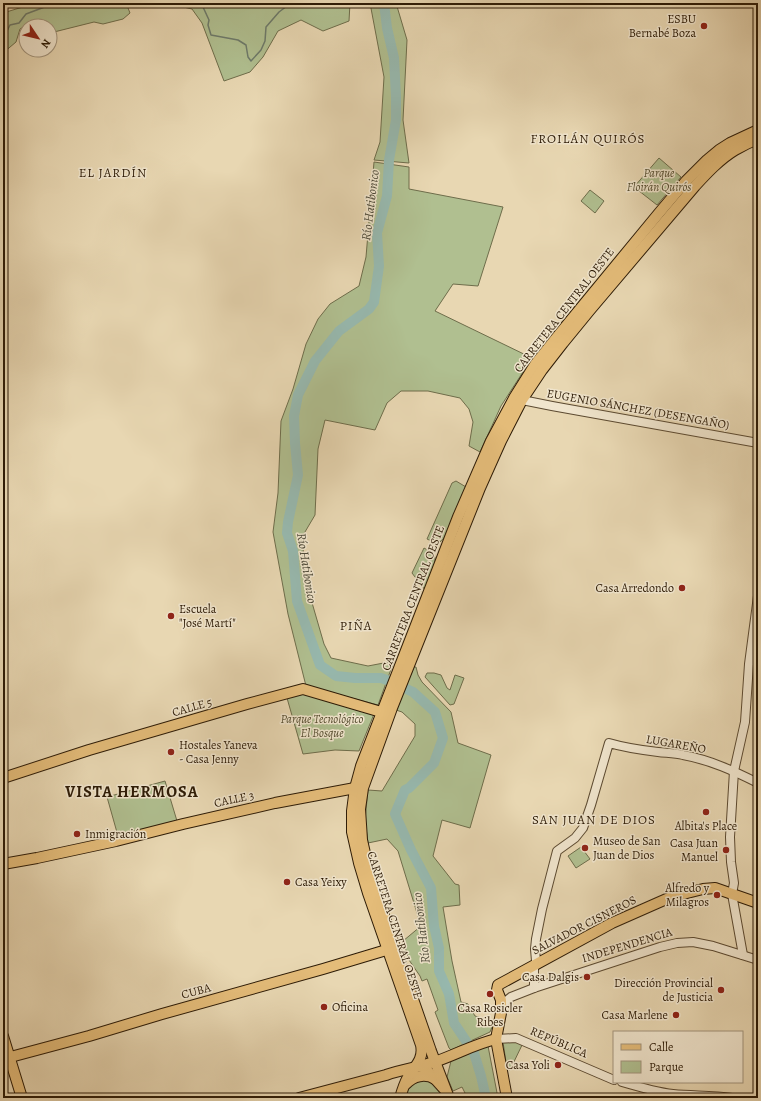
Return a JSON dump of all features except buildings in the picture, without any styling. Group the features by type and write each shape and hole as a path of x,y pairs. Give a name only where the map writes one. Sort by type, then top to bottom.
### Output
{"main road":[{"name":"CARRETERA CENTRAL OESTE","path":"400,1098 403,1087 418,1066 422,1055 422,1046 389,946 368,892 359,864 352,832 354,788 361,766 387,710 406,663 444,552 476,486 501,441 518,399 536,363 686,182 719,150 730,143 758,130"},
{"name":"CARRETERA CENTRAL OESTE","path":"518,399 572,332 695,186 729,154 758,139"},
{"name":"CALLE 5","path":"3,778 96,748 246,704 304,689 387,710"},
{"name":"CARRETERA CENTRAL OESTE","path":"387,710 363,788 360,810 362,840 389,946 404,972 448,1096"},
{"name":"CALLE 3","path":"3,864 116,841 275,803 354,788"},
{"name":"SALVADOR CISNEROS","path":"498,1028 501,1013 501,1000 503,999 497,990 498,985 612,923 671,897 703,888 715,888 758,903"},
{"name":"CUBA","path":"6,1058 89,1036 378,953 389,946"},
{"path":"498,1028 496,1039 507,1098"},
{"path":"299,1098 397,1071 436,1062 485,1041 492,1036 498,1028"},
{"path":"3,1036 6,1058 22,1098"},
{"name":"REPÚBLICA","path":"485,1041 496,1039"},
{"path":"431,1051 440,1055 451,1056"},
{"path":"418,1066 425,1068 448,1096"},
{"path":"386,1075 401,1081 403,1087 410,1080 424,1076 431,1077 436,1080"}],"street":[{"name":"EUGENIO SÁNCHEZ (DESENGAÑO)","path":"518,399 758,443"},
{"path":"743,955 732,894 734,883 730,837 734,771 745,722 749,664 758,596"},
{"name":"LUGAREÑO","path":"536,963 535,949 538,928 557,851 575,838 583,828 609,743 628,748 681,754 694,757 717,764 758,783"},
{"name":"INDEPENDENCIA","path":"503,999 660,947 677,943 693,942 713,946 758,960"},
{"path":"534,988 536,963"},
{"name":"REPÚBLICA","path":"498,1028 516,1038 613,1080"},
{"name":"REPÚBLICA","path":"496,1039 516,1038"},
{"path":"625,1083 648,1090 673,1094 732,1098"}],"green space":[{"path":"26,3 126,3 130,13 123,19 103,24 94,22 58,31 58,18 18,18 18,36 16,42 3,53 3,13 26,6"},
{"path":"177,3 350,3 349,21 323,31 301,20 278,31 263,57 250,72 224,81 202,23 192,9 179,6"},
{"path":"370,3 396,3 407,40 403,120 409,163 374,160 380,142 384,77"},
{"name":"Parque Floirán Quirós","path":"659,158 681,177 657,205 634,187"},
{"path":"374,162 409,167 409,189 503,207 478,286 453,284 435,311 532,358 501,406 480,452 469,446 473,422 469,409 460,398 428,391 401,391 387,403 375,430 325,420 318,449 315,515 302,537 306,582 324,644 331,658 368,666 394,661 378,705 306,686 288,614 273,532 278,493 281,421 293,389 306,344 318,319 330,304 359,286 366,257"},
{"path":"590,190 604,201 595,213 581,201"},
{"path":"456,481 466,487 444,538 438,543 427,539 452,483"},
{"path":"424,548 431,552 435,557 435,562 425,590 412,573"},
{"path":"414,667 416,667 422,682 451,712 458,743 491,755 470,828 442,820 433,856 455,884 459,885 460,905 443,907 452,961 461,1002 468,1004 475,1016 494,1022 490,1032 451,1050 435,1012 438,1010 427,979 422,981 409,960 403,941 421,926 398,851 387,839 368,843 365,820 368,790 382,791 415,736 415,724 402,712 396,710"},
{"path":"427,673 441,675 447,688 450,690 455,675 464,678 454,704 450,705 425,677"},
{"name":"Parque Tecnológico El Bosque","path":"303,694 374,714 359,751 335,750 303,754 287,698"},
{"path":"165,781 177,821 118,836 107,797"},
{"path":"581,847 590,859 576,868 568,856"},
{"path":"517,1040 523,1043 510,1070 507,1069 503,1042"},
{"path":"488,1046 498,1098 465,1098 467,1097 462,1087 453,1091 447,1077 451,1061"},
{"path":"428,1080 437,1086 443,1098 405,1098 408,1087 413,1082"}],"waterway":[{"path":"3,42 6,40 7,31 10,25 19,23 26,14 50,5 50,3"},
{"path":"190,3 191,6 203,7 209,20 208,25 211,35 238,40 246,45 248,57 251,61 261,50 265,41 266,27 279,12 291,3"},
{"name":"Río Hatibonico","path":"384,3 387,28 394,58 396,120 389,160 387,196 377,233 379,266 374,302 369,309 339,331 315,361 298,395 294,416 298,475 287,533 293,551 297,601 320,665 336,676 381,678 387,680 413,692 435,712 443,738 434,763 409,788 405,790 395,814 411,850 431,888 434,926 439,948 439,971 449,994 454,1023 474,1053 486,1098"}],"place":[{"name":"ESBU Bernabé Boza","path":"704,26"},
{"name":"Casa Arredondo","path":"682,588"},
{"name":"Escuela \"José Martí\"","path":"171,616"},
{"name":"Hostales Yaneva - Casa Jenny","path":"171,752"},
{"name":"Albita's Place","path":"706,812"},
{"name":"Inmigración","path":"77,834"},
{"name":"Museo de San Juan de Dios","path":"585,848"},
{"name":"Casa Juan Manuel","path":"726,850"},
{"name":"Casa Yeixy","path":"287,882"},
{"name":"Alfredo y Milagros","path":"717,895"},
{"name":"Casa Dalgis","path":"587,977"},
{"name":"Dirección Provincial de Justicia","path":"721,990"},
{"name":"Casa Rosicler Ribes","path":"490,994"},
{"name":"Oficina","path":"324,1007"},
{"name":"Casa Marlene","path":"676,1015"},
{"name":"Casa Yoli","path":"558,1065"}],"district":[{"name":"FROILÁN QUIRÓS","path":"588,138"},
{"name":"EL JARDÍN","path":"113,172"},
{"name":"PIÑA","path":"356,625"},
{"name":"VISTA HERMOSA","path":"132,792"},
{"name":"SAN JUAN DE DIOS","path":"594,819"}]}
